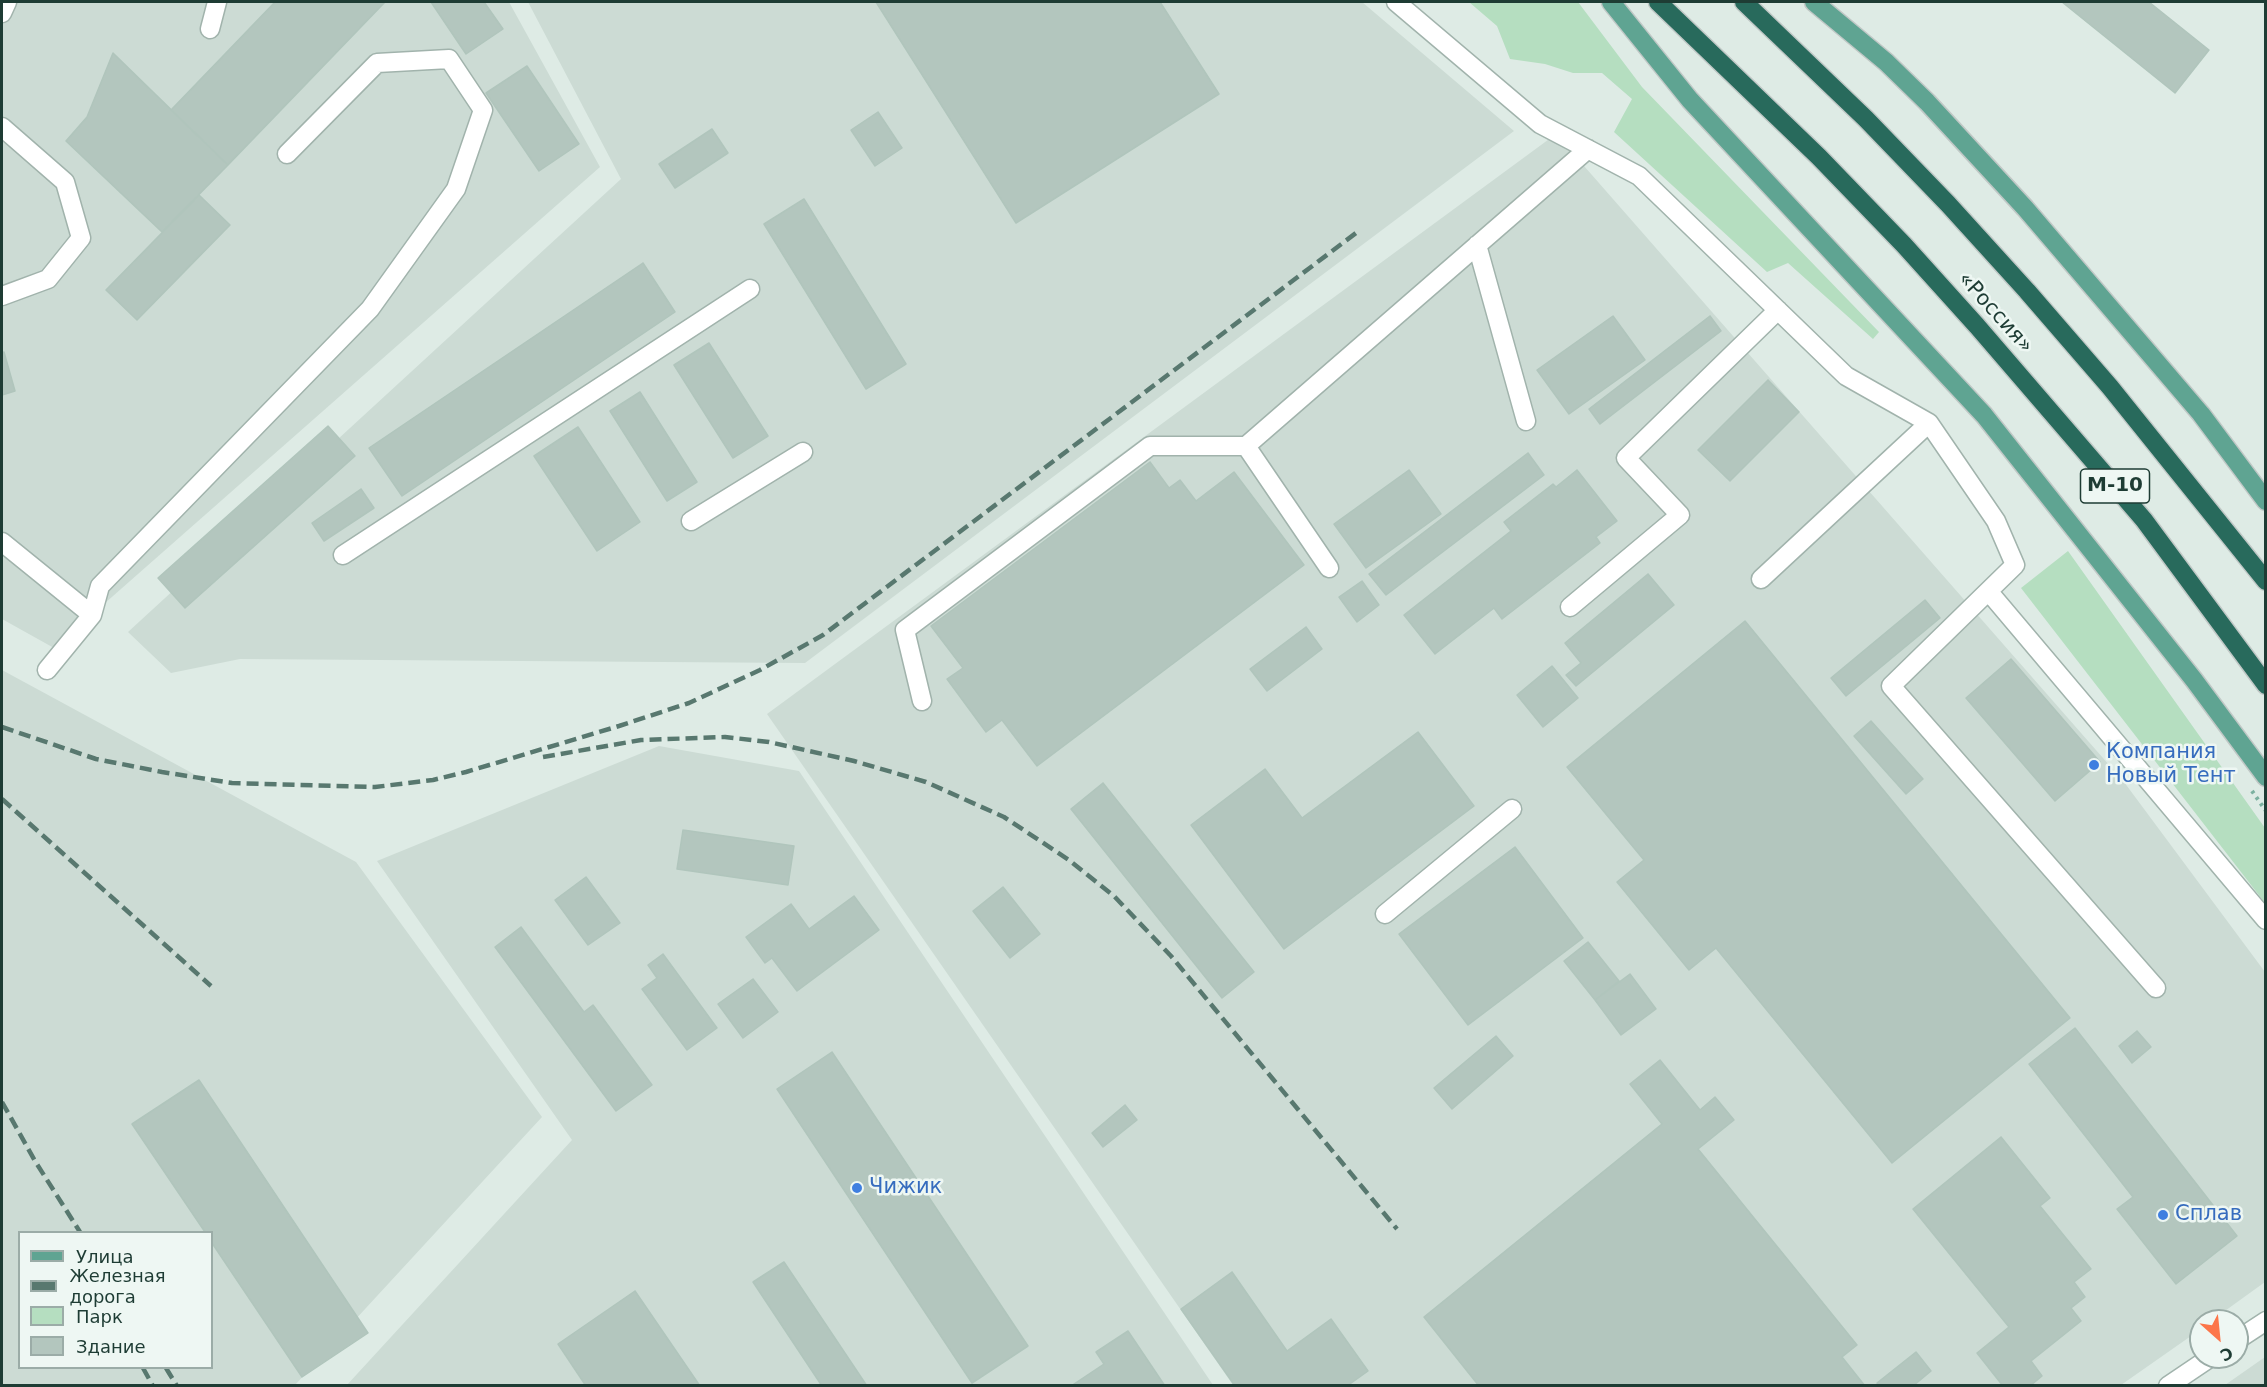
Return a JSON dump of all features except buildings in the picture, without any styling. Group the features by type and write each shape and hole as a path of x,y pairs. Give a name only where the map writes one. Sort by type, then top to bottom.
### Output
{"highway":[{"name":"«Россия»","path":"1658,2 1819,157 1951,297 2144,520 2265,685"},
{"name":"«Россия»","path":"1744,2 1866,119 1996,256 2110,387 2265,581"}],"main road":[{"path":"1611,2 1690,100 1984,416 2180,662 2265,777"},
{"path":"1815,2 1886,62 1927,102 2025,208 2201,414 2265,501"}],"lane":[{"path":"2,13 7,2"},
{"path":"210,29 217,2"},
{"path":"1396,2 1540,124 1639,176 1846,376 1929,423 1996,521 2015,565 1891,686 2156,988"},
{"path":"47,670 92,615 100,586 370,309 456,189 483,110 449,59 377,63 287,154"},
{"path":"2,127 65,182 81,238 48,279 2,296"},
{"path":"922,701 905,630 1150,446 1246,446 1588,149"},
{"path":"1478,245 1526,421"},
{"path":"343,555 750,289"},
{"path":"1570,607 1680,515 1626,458 1778,310"},
{"path":"1761,579 1929,423"},
{"path":"1246,446 1329,568"},
{"path":"691,521 803,452"},
{"path":"2,542 92,615"},
{"path":"1989,592 2265,920"},
{"path":"1385,914 1512,809"},
{"path":"2249,1332 2265,1321"},
{"path":"2168,1386 2193,1369"}],"path":[{"path":"2247,784 2265,811"}],"shaded area":[{"path":"2,2 509,2 600,167 54,648 2,619"},
{"path":"528,2 1362,2 1514,131 805,663 240,659 171,673 128,632 621,179"},
{"path":"1556,134 2124,782 2265,972 2265,1282 2228,1309 2189,1309 2189,1337 2121,1385 1233,1385 767,714"},
{"path":"2,670 356,862 542,1117 295,1385 2,1385"},
{"path":"659,746 799,771 1213,1385 346,1386 572,1140 377,861"},
{"path":"2265,1357 2265,1385 2225,1385 2249,1369"}],"green space":[{"path":"1469,2 1578,2 1642,87 1879,332 1873,339 1788,263 1767,272 1614,132 1632,99 1602,73 1573,73 1545,64 1510,59 1497,26"},
{"path":"2068,551 2265,828 2265,903 2021,588"}],"railway":[{"path":"2,727 96,759 162,772 232,783 375,787 433,780 466,772 689,703 760,670 823,635 1356,233"},
{"path":"543,757 641,740 725,737 769,742 854,761 926,782 1004,817 1069,860 1114,896 1171,956 1397,1229"},
{"path":"2,799 211,986"},
{"path":"2,1102 35,1161 79,1231"},
{"path":"144,1369 153,1386"},
{"path":"167,1369 177,1386"}],"place":[{"name":"Компания Новый Тент","path":"2094,765"},
{"name":"Чижик","path":"857,1188"},
{"name":"Сплав","path":"2163,1215"}]}
